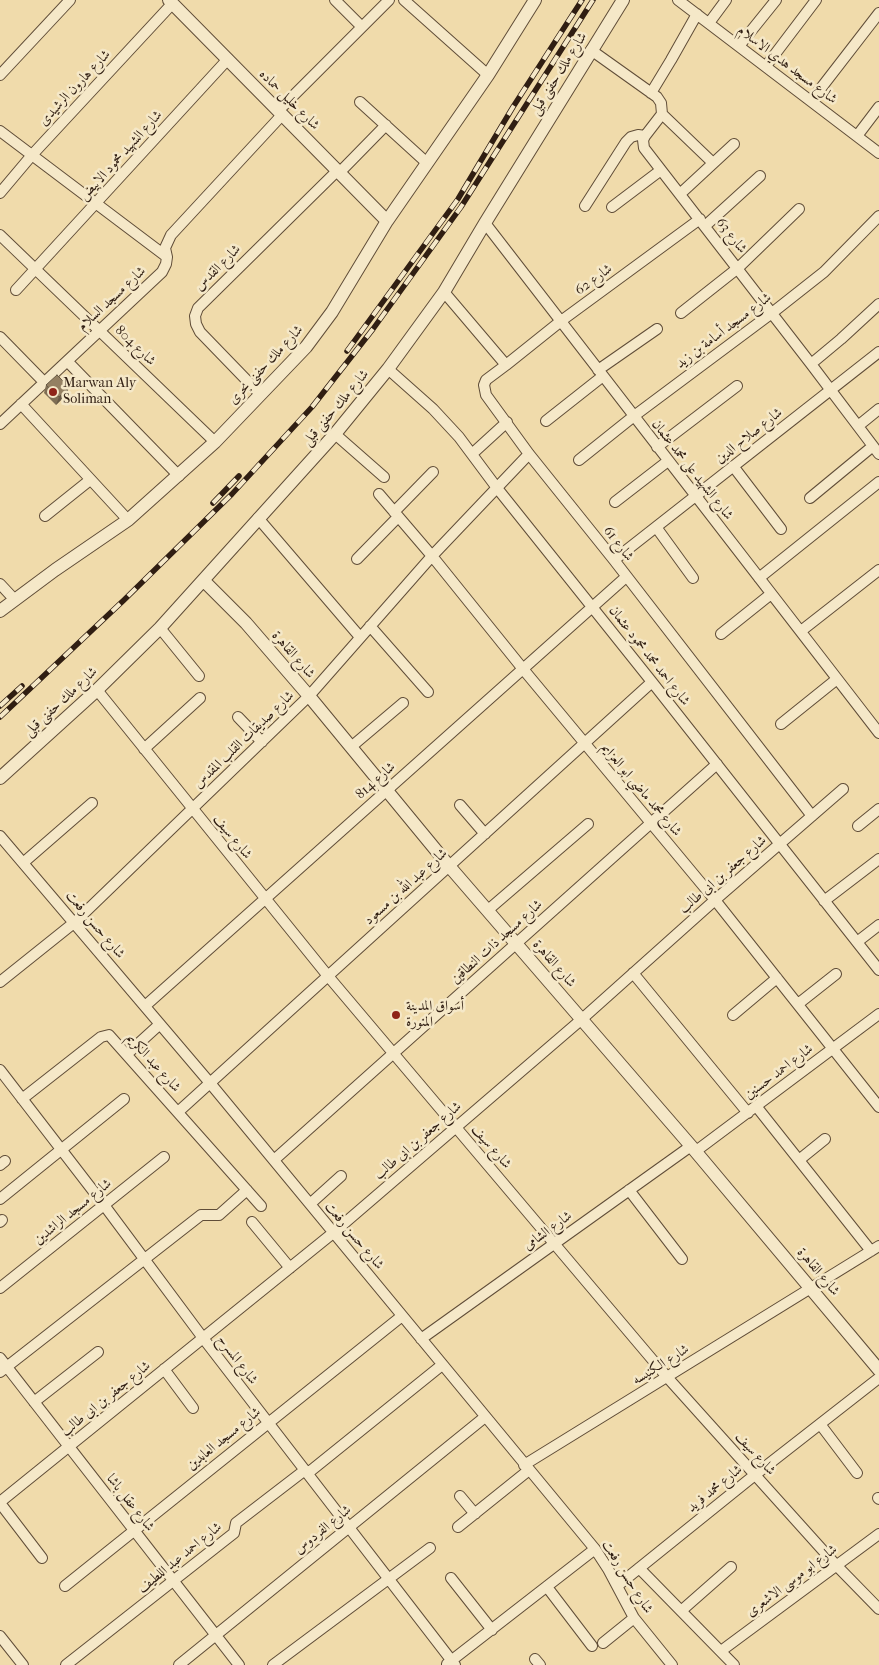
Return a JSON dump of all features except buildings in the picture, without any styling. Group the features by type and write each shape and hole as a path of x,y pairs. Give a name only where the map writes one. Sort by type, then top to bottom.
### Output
{"street":[{"path":"0,76 70,0"},
{"path":"335,0 362,27"},
{"name":"شارع مسجد السلام","path":"0,424 162,272 167,257 165,248 171,235 280,113 389,0"},
{"path":"404,0 488,75"},
{"name":"شارع ملك حفنى بحرى","path":"0,611 14,599 128,520 179,476 215,442 306,347 332,312 387,222 488,75 535,0"},
{"name":"شارع ملك حفنى قبلى","path":"0,778 98,690 160,628 335,434 388,369 444,292 484,223 623,0"},
{"name":"شارع مسجد هدي الاسلام","path":"678,0 879,153"},
{"path":"709,23 726,0"},
{"path":"739,46 776,0"},
{"path":"766,66 816,0"},
{"name":"شارع خليل حماده","path":"171,2 387,222"},
{"name":"شارع هارون الرشيدى","path":"0,193 32,155 171,2"},
{"path":"811,101 879,12"},
{"path":"650,93 697,14"},
{"path":"591,50 661,103 662,114 713,164"},
{"name":"شارع الشهيد محمود الابيض","path":"35,270 228,59"},
{"path":"360,102 427,163"},
{"path":"857,136 879,107"},
{"path":"585,206 626,142 631,137 645,136 662,114"},
{"path":"338,172 386,125"},
{"path":"0,131 167,257"},
{"name":"شارع 63","path":"645,136 643,140 644,148 876,450"},
{"path":"680,194 734,144"},
{"path":"612,207 661,170"},
{"name":"شارع القدس","path":"260,394 200,332 196,324 198,308 338,172"},
{"name":"شارع 62","path":"506,365 561,321 702,222 760,176"},
{"path":"682,312 738,268 799,209"},
{"name":"شارع مسجد أسامة بن زيد","path":"579,460 824,272 879,216"},
{"name":"شارع الشهيد على محمد عثمان","path":"484,223 879,733"},
{"name":"شارع 804","path":"0,236 215,442"},
{"path":"16,290 35,270"},
{"path":"444,292 506,365"},
{"path":"811,364 879,304"},
{"path":"546,421 601,373 657,329"},
{"path":"0,337 44,382"},
{"name":"شارع صلاح الدين","path":"614,560 879,352"},
{"path":"67,361 179,476"},
{"name":"شارع 61","path":"506,365 486,380 484,390 486,395 529,454 614,560 812,816"},
{"name":"شارع احمد محمد محمود عثمان","path":"388,369 442,418 472,454 879,970"},
{"path":"658,447 737,386"},
{"path":"21,404 128,520"},
{"path":"858,426 879,409"},
{"path":"472,454 506,422"},
{"path":"335,434 384,477"},
{"path":"810,498 876,450"},
{"name":"شارع صديقات القلب المقدس","path":"0,982 75,922 309,696 432,556 529,454"},
{"path":"615,502 668,460"},
{"path":"733,466 781,529"},
{"path":"357,560 432,472"},
{"path":"45,516 90,480"},
{"path":"759,578 879,482"},
{"name":"شارع محمد ماضي ابو العزايم","path":"379,494 715,900 879,1107"},
{"path":"258,518 360,637"},
{"path":"656,527 693,578"},
{"path":"800,631 879,570"},
{"name":"شارع 814","path":"145,1006 626,577"},
{"name":"شارع القاهرة","path":"204,581 246,623 309,696 449,866 693,1148 879,1370"},
{"path":"0,584 14,599"},
{"path":"721,634 771,594"},
{"path":"370,626 428,692"},
{"path":"160,628 199,676"},
{"path":"781,724 837,679"},
{"name":"شارع عبد الله بن مسعود","path":"178,1112 652,682"},
{"name":"شارع سيف","path":"98,690 264,899 667,1377 836,1565 879,1609"},
{"path":"144,750 200,698"},
{"path":"351,747 403,703"},
{"path":"238,717 262,742"},
{"name":"شارع مسجد ذات النطاقين","path":"274,1160 717,764"},
{"name":"شارع جعفر بن ابى طالب","path":"0,1502 290,1268 456,1128 843,789"},
{"path":"23,863 92,803"},
{"path":"460,805 485,834"},
{"path":"858,826 879,809"},
{"path":"488,910 588,824"},
{"name":"شارع حسن رفعت","path":"0,836 210,1083 595,1549 634,1618 672,1665"},
{"path":"824,901 879,859"},
{"path":"857,942 879,925"},
{"path":"634,973 748,1113"},
{"path":"798,1004 836,974"},
{"path":"733,1015 777,978"},
{"name":"شارع احمد حسنين","path":"693,1148 748,1113 879,1014"},
{"path":"127,1054 160,1024"},
{"name":"شارع عبد الكريم","path":"22,1099 106,1035 112,1037 261,1206"},
{"name":"شارع المسرح","path":"0,1070 267,1422 389,1579 451,1664"},
{"path":"870,1096 879,1089"},
{"path":"0,1199 124,1099"},
{"path":"756,1106 798,1160 875,1249"},
{"path":"798,1160 825,1139"},
{"name":"شارع الشامى","path":"421,1339 629,1190 693,1148"},
{"name":"شارع مسجد الراشدين","path":"0,1288 164,1157"},
{"path":"310,1204 341,1176"},
{"path":"3,1369 202,1215 219,1215 247,1190"},
{"path":"629,1190 682,1259"},
{"path":"252,1222 290,1268"},
{"name":"شارع الكنيسه","path":"458,1527 527,1468 667,1377 875,1249"},
{"name":"شارع مسجد العابدين","path":"65,1586 267,1422 402,1316"},
{"path":"34,1402 98,1352"},
{"name":"شارع عقل باشا","path":"0,1358 3,1369 34,1402 240,1665"},
{"name":"شارع احمد عبد اللطيف","path":"66,1665 234,1533 236,1523 307,1472 442,1365"},
{"path":"164,1369 193,1408"},
{"name":"شارع محمد فريد","path":"617,1586 879,1378"},
{"name":"شارع الفردوس","path":"179,1665 485,1417"},
{"path":"820,1424 857,1473"},
{"path":"460,1496 475,1514"},
{"path":"0,1502 42,1558"},
{"name":"شارع ابو موسى الاشعرى","path":"721,1651 879,1534"},
{"path":"273,1665 430,1548"},
{"path":"451,1664 595,1549"},
{"path":"681,1611 731,1567"},
{"path":"639,1568 734,1665"},
{"path":"451,1578 492,1630"},
{"path":"547,1587 592,1646"},
{"path":"603,1643 634,1618"},
{"path":"0,1636 23,1665"}],"railway":[{"path":"347,351 458,199 513,107 582,0"},
{"path":"0,717 124,600 232,494 312,407 373,329 461,207 593,0"},
{"path":"213,503 239,476"},
{"path":"0,706 22,686"}],"place":[{"name":"Marwan Aly Soliman","path":"53,392"},
{"name":"أسواق المدينة المنورة","path":"396,1015"}]}
